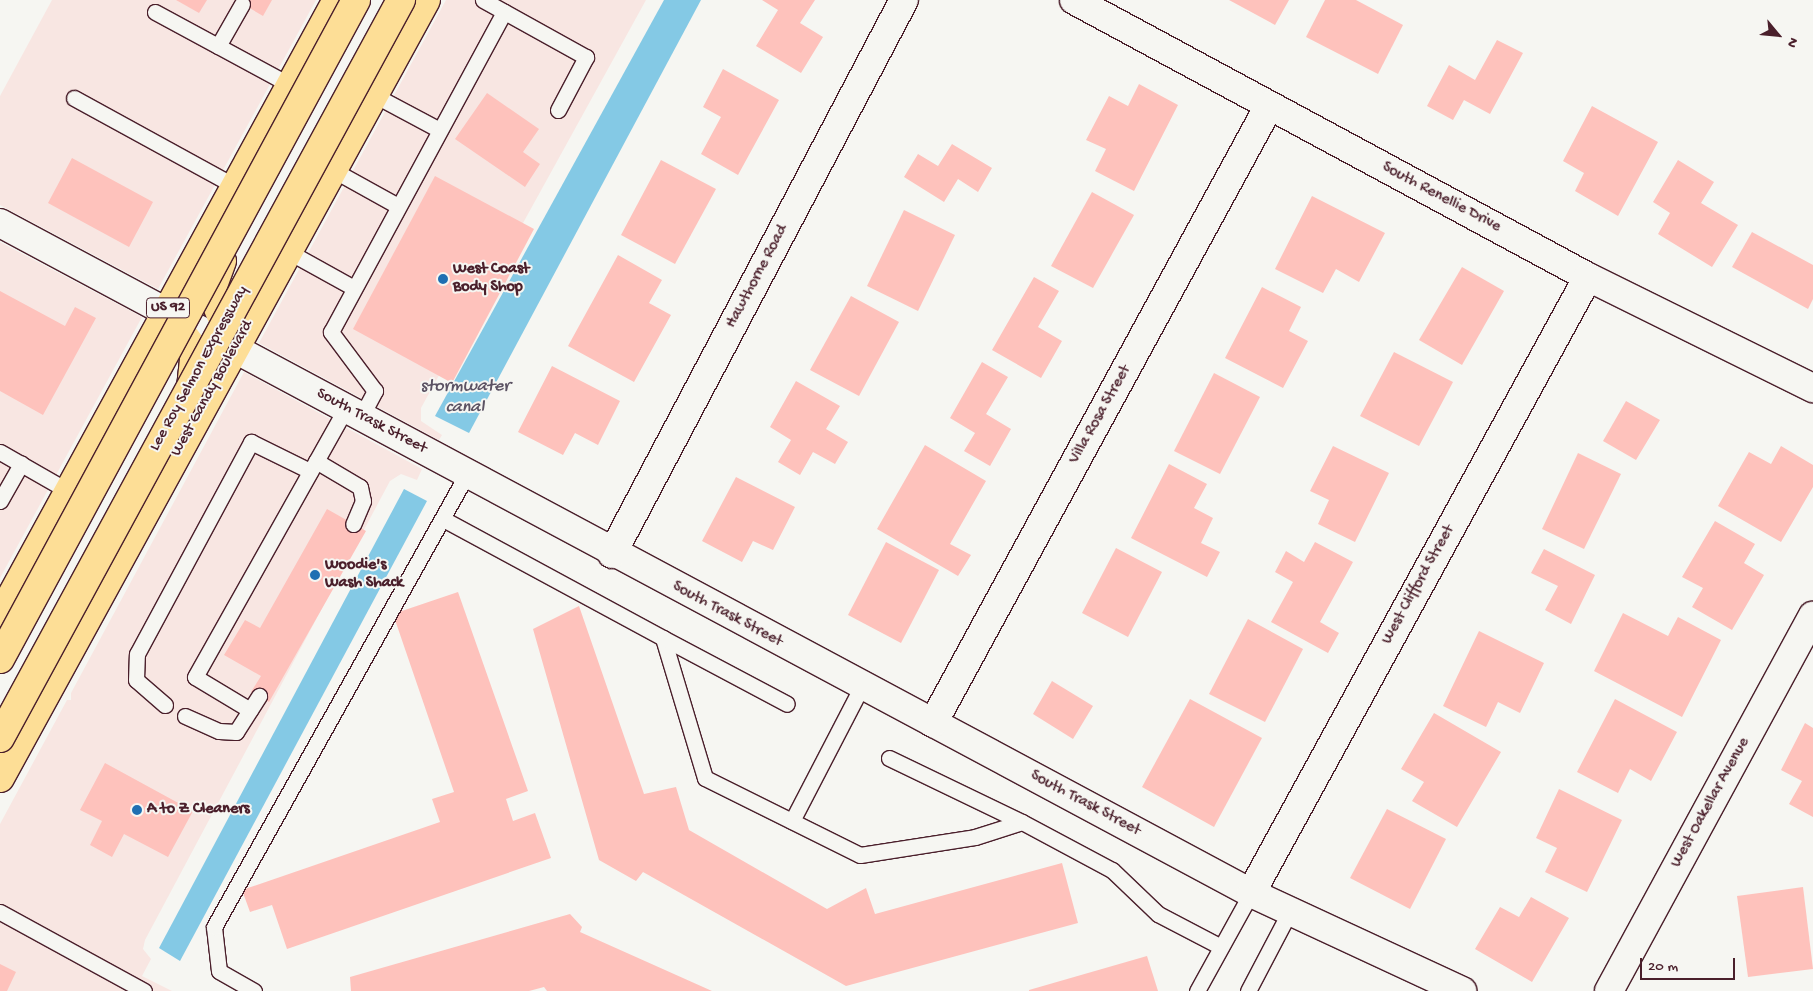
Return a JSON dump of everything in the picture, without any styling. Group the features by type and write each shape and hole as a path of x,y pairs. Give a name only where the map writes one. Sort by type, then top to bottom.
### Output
{"main road":[{"name":"US 92","path":"0,617 337,0"},
{"path":"0,660 356,0"},
{"path":"236,349 211,292 229,240 363,0"},
{"name":"Lee Roy Selmon Expressway","path":"0,738 401,0"},
{"name":"West Gandy Boulevard","path":"0,778 426,0"},
{"path":"53,682 52,648 189,399 195,350 166,312"}],"street":[{"name":"Hawthorne Road","path":"612,554 904,0"},
{"name":"South Renellie Drive","path":"1074,0 1588,277 1813,388"},
{"name":"Villa Rosa Street","path":"933,723 1269,106"},
{"name":"South Trask Street","path":"0,223 462,471 612,554 1251,893 1462,991"},
{"name":"West Clifford Street","path":"1251,893 1588,277"},
{"name":"West Oakellar Avenue","path":"1609,991 1809,633"}],"lane":[{"path":"483,0 586,57 558,110"},
{"path":"218,46 242,4"},
{"path":"154,12 290,85"},
{"path":"250,710 195,677 313,466 353,413 375,391 331,332 438,129 504,12"},
{"path":"374,95 438,129"},
{"path":"74,98 235,186"},
{"path":"333,170 398,206"},
{"path":"288,252 354,288"},
{"path":"165,705 136,680 137,654 251,442 360,487 364,501 353,524"},
{"path":"0,452 68,491"},
{"path":"0,501 21,464"},
{"path":"254,991 219,971 214,927 443,519 462,471"},
{"path":"443,519 787,704"},
{"path":"663,638 704,778 860,855 975,838 1022,822"},
{"path":"792,821 862,686"},
{"path":"185,716 219,731 236,732 259,696"},
{"path":"889,758 1022,822 1112,870 1158,914 1221,947"},
{"path":"1197,991 1251,893"},
{"path":"1248,991 1290,911"},
{"path":"0,912 144,991"}],"shaded area":[{"path":"52,0 316,0 158,289 0,205 0,96"},
{"path":"446,0 646,0 421,408 421,421 442,435 439,440 259,343"},
{"path":"0,242 142,317 0,578"},
{"path":"244,372 422,469 417,480 401,474 390,481 145,940 143,949 151,959 142,976 172,991 0,991 0,824 67,700 71,700 71,693"}],"water":[{"name":"stormwater canal","path":"664,0 701,0 469,433 435,416"},
{"path":"404,489 427,501 180,961 159,948"}],"building":[{"path":"176,0 207,0 199,13"},
{"path":"236,0 272,0 263,16"},
{"path":"762,0 815,0 800,23 823,37 801,73 756,46 778,10"},
{"path":"1229,0 1289,0 1275,25"},
{"path":"1325,0 1356,0 1403,25 1378,74 1306,37"},
{"path":"1497,40 1523,53 1490,114 1464,100 1453,120 1427,106 1449,65 1475,80"},
{"path":"723,69 779,100 738,175 701,154 721,117 703,107"},
{"path":"1139,84 1178,105 1134,191 1095,171 1106,149 1086,140 1109,96 1128,106"},
{"path":"487,93 539,129 523,152 540,164 525,187 455,139"},
{"path":"1592,106 1658,142 1618,216 1575,191 1584,173 1563,161"},
{"path":"952,144 992,168 978,192 958,179 944,202 904,177 918,154 938,166"},
{"path":"72,158 153,202 129,247 48,203"},
{"path":"661,160 716,189 675,264 621,235"},
{"path":"1678,160 1714,182 1701,203 1738,225 1712,267 1658,234 1670,213 1653,202"},
{"name":"West Coast Body Shop","path":"435,176 534,229 452,383 353,329"},
{"path":"1092,192 1134,215 1093,288 1051,266"},
{"path":"1312,196 1385,233 1359,282 1336,269 1323,293 1275,269"},
{"path":"904,210 955,235 918,311 867,286"},
{"path":"1752,232 1813,265 1813,299 1808,309 1732,267"},
{"path":"618,255 662,280 649,303 671,315 634,382 568,346"},
{"path":"1462,267 1504,291 1462,365 1419,340"},
{"path":"1034,277 1059,291 1038,327 1062,341 1041,378 992,350"},
{"path":"1262,287 1301,307 1289,331 1308,341 1283,388 1225,358"},
{"path":"0,291 65,326 75,307 96,318 43,415 0,391"},
{"path":"851,296 899,322 859,396 810,370"},
{"path":"1394,352 1453,382 1419,446 1360,416"},
{"path":"982,362 1008,377 986,414 1011,429 990,466 964,451 975,433 950,418"},
{"path":"552,366 620,401 598,445 575,433 563,455 518,432"},
{"path":"1214,373 1260,397 1220,474 1174,451"},
{"path":"796,381 840,406 826,429 848,442 835,464 813,452 800,475 778,462 791,440 770,427"},
{"path":"1626,401 1660,420 1636,460 1603,441"},
{"path":"925,445 986,481 950,544 971,555 958,576 877,529"},
{"path":"1333,446 1389,473 1355,542 1318,524 1329,500 1310,491"},
{"path":"1781,446 1813,465 1813,487 1781,542 1718,506 1749,452 1771,464"},
{"path":"1578,453 1621,474 1584,549 1542,529"},
{"path":"1169,464 1207,484 1194,508 1213,518 1201,543 1220,552 1207,577 1131,538"},
{"path":"736,477 795,507 773,550 753,541 742,562 702,541"},
{"name":"Woodie's Wash Shack","path":"327,509 366,531 269,702 251,692 261,676 224,655 245,620 260,628"},
{"path":"1715,521 1755,544 1744,563 1764,575 1732,630 1692,607 1703,588 1682,577"},
{"path":"886,542 939,570 901,643 848,615"},
{"path":"1315,542 1353,562 1320,622 1339,633 1328,653 1271,622 1293,582 1275,572 1286,551 1304,562"},
{"path":"1116,548 1162,572 1128,637 1082,613"},
{"path":"1544,549 1595,575 1571,624 1545,610 1558,586 1531,573"},
{"path":"458,592 528,791 506,799 513,821 535,813 551,858 287,949 272,905 250,912 242,890 440,822 432,799 454,792 393,614"},
{"path":"579,606 644,794 676,787 689,830 827,909 866,888 875,914 1062,863 1078,923 846,986 643,872 636,881 599,860 533,629"},
{"path":"1623,613 1668,636 1678,617 1721,640 1682,717 1594,671"},
{"path":"1248,619 1303,649 1265,722 1209,694"},
{"path":"1479,631 1544,663 1520,713 1498,702 1486,727 1443,706"},
{"path":"1052,681 1093,706 1073,739 1033,714"},
{"path":"1190,699 1262,738 1214,827 1142,787"},
{"path":"1615,699 1677,732 1651,781 1630,769 1618,793 1577,772"},
{"path":"1434,713 1501,752 1457,827 1412,801 1424,782 1401,769"},
{"path":"1805,723 1813,728 1813,817 1789,804 1802,781 1781,770"},
{"name":"A to Z Cleaners","path":"105,763 193,811 168,857 124,834 112,857 90,845 102,821 80,810"},
{"path":"1559,789 1622,820 1587,892 1545,872 1557,848 1536,838"},
{"path":"1387,809 1446,839 1410,909 1350,878"},
{"path":"1803,887 1813,969 1748,977 1737,896"},
{"path":"1531,897 1569,918 1532,982 1475,949 1500,907 1519,917"},
{"path":"570,914 582,927 580,932 712,991 547,991 544,987 529,991 351,991 350,977"},
{"path":"1147,956 1158,991 1029,991 1029,990"},
{"path":"0,964 16,972 7,991 0,991"}],"place":[{"name":"West Coast Body Shop","path":"443,279"},
{"name":"Woodie's Wash Shack","path":"315,575"},
{"name":"A to Z Cleaners","path":"137,810"}]}
